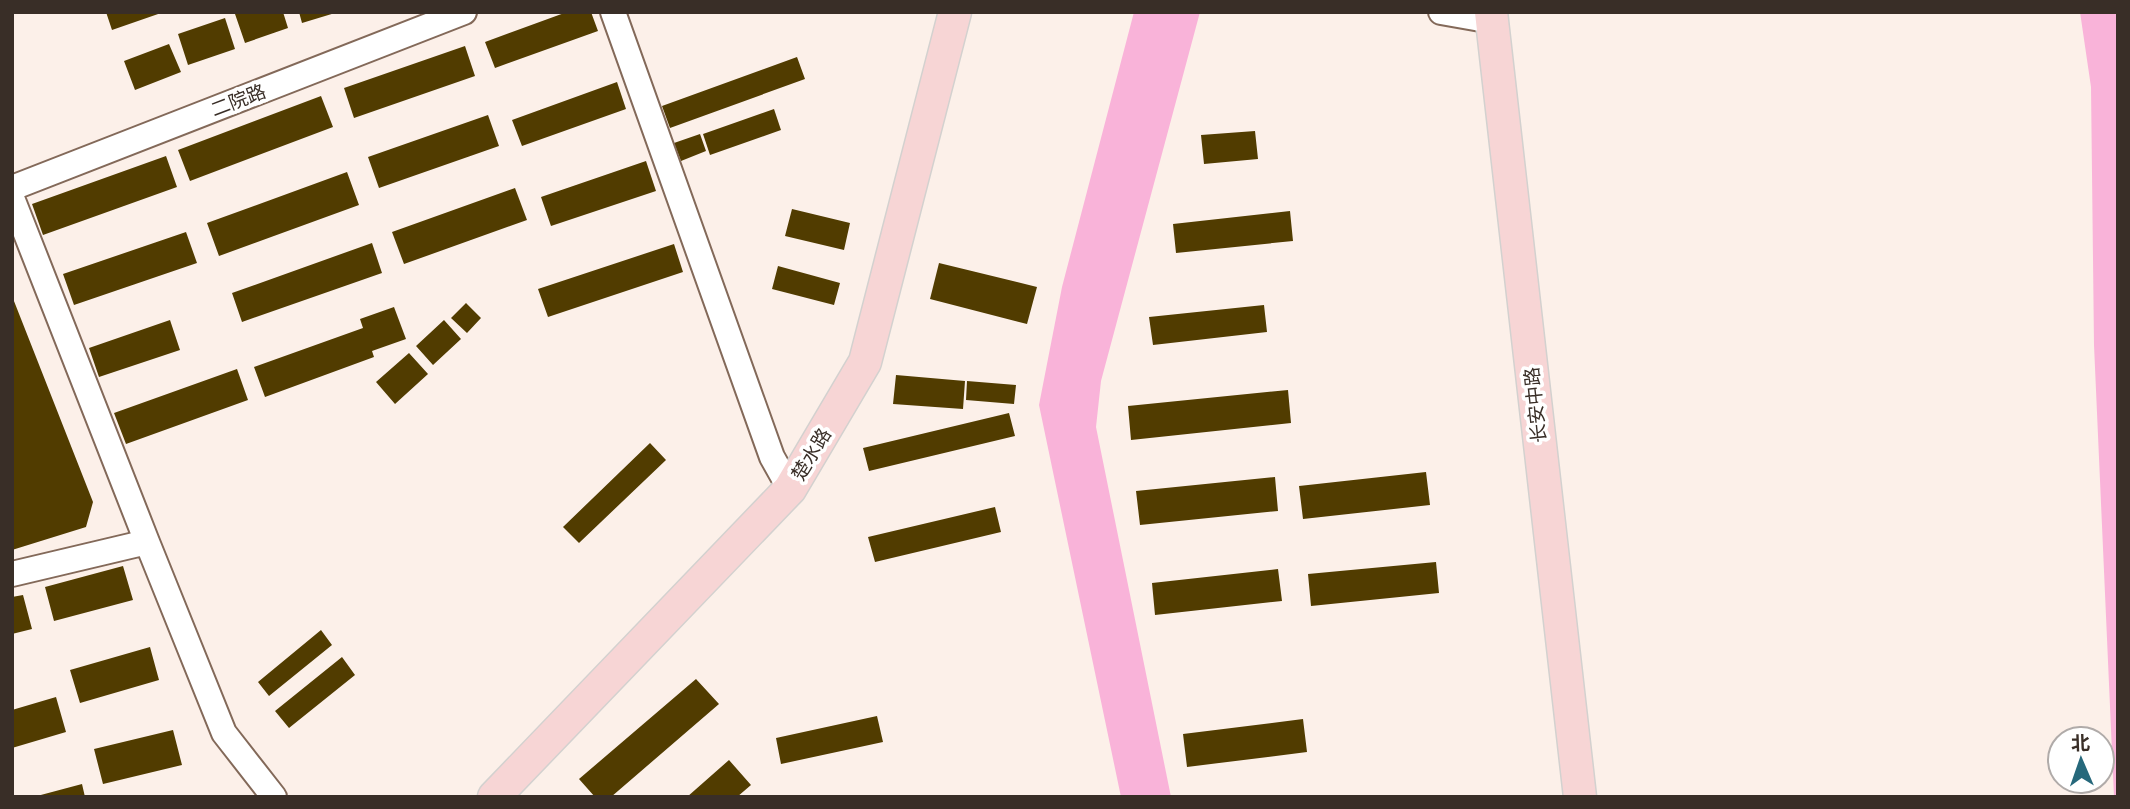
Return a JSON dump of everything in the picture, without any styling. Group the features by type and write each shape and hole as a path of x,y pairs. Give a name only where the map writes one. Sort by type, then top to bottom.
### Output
{"main road":[{"name":"楚水路","path":"494,797 790,489 865,362 955,12"},
{"name":"长安中路","path":"1483,16 1510,362 1559,797"},
{"name":"长安中路","path":"1483,16 1580,797"}],"street":[{"name":"二院路","path":"12,188 464,12"},
{"path":"613,12 772,457 790,489"},
{"path":"1441,12 1483,16"},
{"path":"12,198 225,733 274,797"},
{"path":"12,574 147,542"}],"shaded area":[{"path":"1134,12 1200,12 1101,381 1096,427 1171,797 1121,797 1039,405 1062,287"},
{"path":"2080,12 2118,12 2118,797 2114,797 2116,725 2111,725 2094,345 2091,87"}],"building":[{"path":"106,12 161,12 161,13 112,30"},
{"path":"283,12 288,28 245,43 235,14"},
{"path":"299,12 335,12 335,13 302,23"},
{"path":"567,12 591,12 598,31 495,68 485,42"},
{"path":"225,18 235,49 188,65 178,34"},
{"path":"169,44 181,72 135,90 124,61"},
{"path":"465,46 475,76 354,118 344,88"},
{"path":"797,57 805,79 670,128 662,106"},
{"path":"617,82 626,109 522,146 512,120"},
{"path":"321,96 333,127 190,181 178,150"},
{"path":"774,109 781,130 710,155 703,134"},
{"path":"488,115 499,146 379,188 368,157"},
{"path":"1255,131 1258,159 1204,164 1201,135"},
{"path":"700,134 706,151 681,161 674,143"},
{"path":"166,156 177,187 43,235 32,204"},
{"path":"646,161 656,191 551,226 541,197"},
{"path":"347,172 359,205 219,256 207,223"},
{"path":"515,188 527,220 404,264 392,232"},
{"path":"792,209 850,223 844,250 785,236"},
{"path":"1290,211 1293,241 1176,253 1173,224"},
{"path":"186,232 197,263 74,305 63,274"},
{"path":"372,243 382,273 242,322 232,293"},
{"path":"674,244 683,272 548,317 538,289"},
{"path":"939,263 1037,287 1027,324 930,299"},
{"path":"778,266 840,283 834,305 772,289"},
{"path":"12,296 93,502 86,527 12,550"},
{"path":"466,303 481,318 467,333 451,318"},
{"path":"1264,305 1267,332 1153,345 1149,317"},
{"path":"394,307 406,339 372,351 374,357 265,397 254,367 363,328 360,319"},
{"path":"170,320 180,350 99,377 89,348"},
{"path":"444,320 461,339 433,365 416,346"},
{"path":"409,353 428,374 395,404 376,382"},
{"path":"237,369 248,400 126,444 114,413"},
{"path":"896,375 965,381 963,409 893,404"},
{"path":"967,381 1016,385 1014,404 966,400"},
{"path":"1288,390 1291,423 1131,440 1128,406"},
{"path":"1009,413 1015,436 869,471 863,448"},
{"path":"650,443 666,460 579,543 563,527"},
{"path":"1426,472 1430,505 1303,519 1299,486"},
{"path":"1275,477 1278,511 1140,525 1136,491"},
{"path":"995,507 1001,532 875,562 868,537"},
{"path":"1436,562 1439,593 1311,606 1308,574"},
{"path":"123,566 133,600 54,621 45,587"},
{"path":"1278,569 1282,601 1155,615 1152,583"},
{"path":"23,595 32,629 12,634 12,597"},
{"path":"321,630 332,645 269,696 258,682"},
{"path":"150,647 159,680 80,703 70,670"},
{"path":"342,657 355,675 289,728 275,711"},
{"path":"696,679 719,704 611,797 595,797 579,779"},
{"path":"56,697 66,732 12,748 12,710"},
{"path":"877,716 883,742 781,764 776,738"},
{"path":"1303,719 1307,752 1187,767 1183,734"},
{"path":"173,730 182,765 103,784 94,749"},
{"path":"729,760 751,785 737,797 687,797"},
{"path":"82,784 85,797 37,796"}]}
